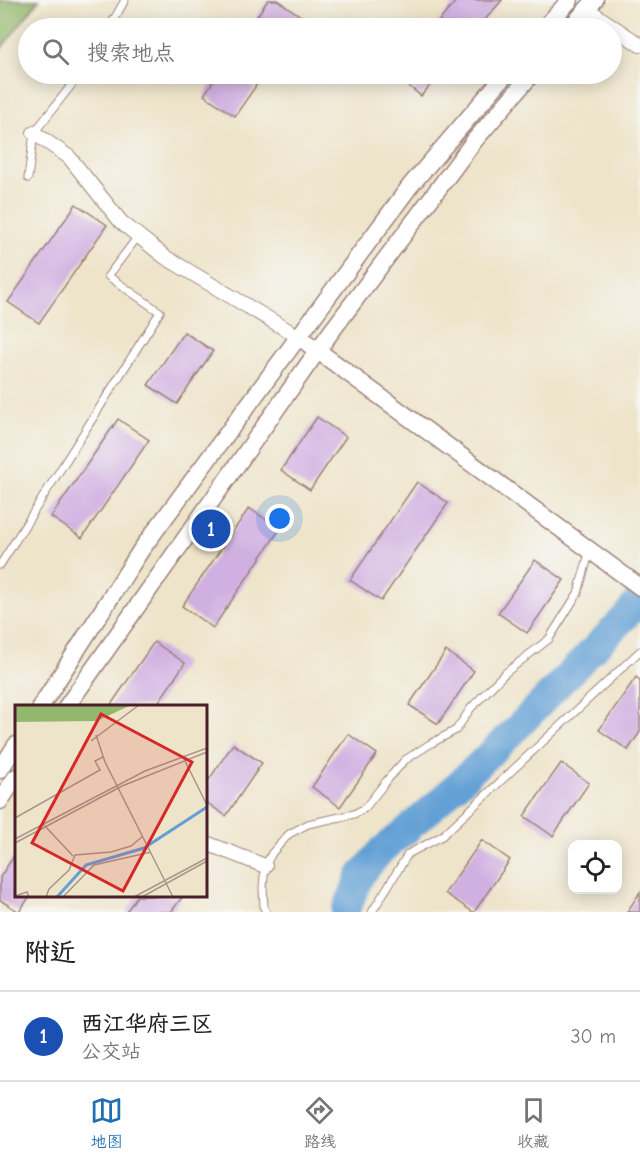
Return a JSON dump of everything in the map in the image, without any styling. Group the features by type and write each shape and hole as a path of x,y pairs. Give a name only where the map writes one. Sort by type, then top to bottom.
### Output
{"street":[{"path":"553,18 570,0"},
{"path":"579,18 591,4 608,18"},
{"path":"622,30 640,45"},
{"path":"42,705 141,550 410,186 497,84"},
{"path":"68,705 318,351 474,141 523,84"},
{"path":"34,133 69,157 121,222 165,256 298,337 640,587"},
{"path":"0,770 15,747"},
{"path":"0,801 15,781"},
{"path":"207,843 265,866"}],"lane":[{"path":"115,18 125,0"},
{"path":"28,178 34,133 72,84"},
{"path":"0,565 160,312 108,276 139,235"},
{"path":"266,912 263,887 265,866 272,853 289,834 308,824 354,814 365,808 405,760 456,730 471,708 504,674 549,639 578,593 590,550"},
{"path":"372,912 408,854 442,836 640,651"}],"green space":[{"path":"0,0 39,0 25,18 18,18 18,27 0,50"}],"building":[{"path":"268,0 277,0 302,17 301,18 256,18"},
{"path":"457,0 502,0 487,18 442,18"},
{"path":"211,84 257,84 235,116 204,95"},
{"path":"406,84 431,84 421,96"},
{"path":"76,204 107,225 39,323 8,302"},
{"path":"184,332 213,351 177,404 148,385"},
{"path":"317,417 346,437 310,490 281,470"},
{"path":"118,419 149,440 82,538 51,517"},
{"path":"417,482 448,503 381,601 350,580"},
{"path":"249,508 280,529 213,628 182,606"},
{"path":"535,560 564,580 527,633 498,613"},
{"path":"154,642 185,663 157,705 111,705"},
{"path":"446,651 474,671 438,724 409,705"},
{"path":"636,677 640,680 640,732 628,750 599,730"},
{"path":"348,734 377,754 340,807 312,787"},
{"path":"233,744 262,763 226,816 207,803 207,783"},
{"path":"561,763 589,783 553,836 524,816"},
{"path":"482,840 510,860 473,912 445,893"},
{"path":"15,854 15,897 29,897 19,912 0,900 0,877"},
{"path":"640,892 640,912 627,912"},
{"path":"136,897 182,897 171,912 126,912"}],"waterway":[{"path":"345,912 361,875 382,850 441,800 512,733 628,614 640,597"}],"place":[{"name":"西江华府三区","path":"211,529"}]}
